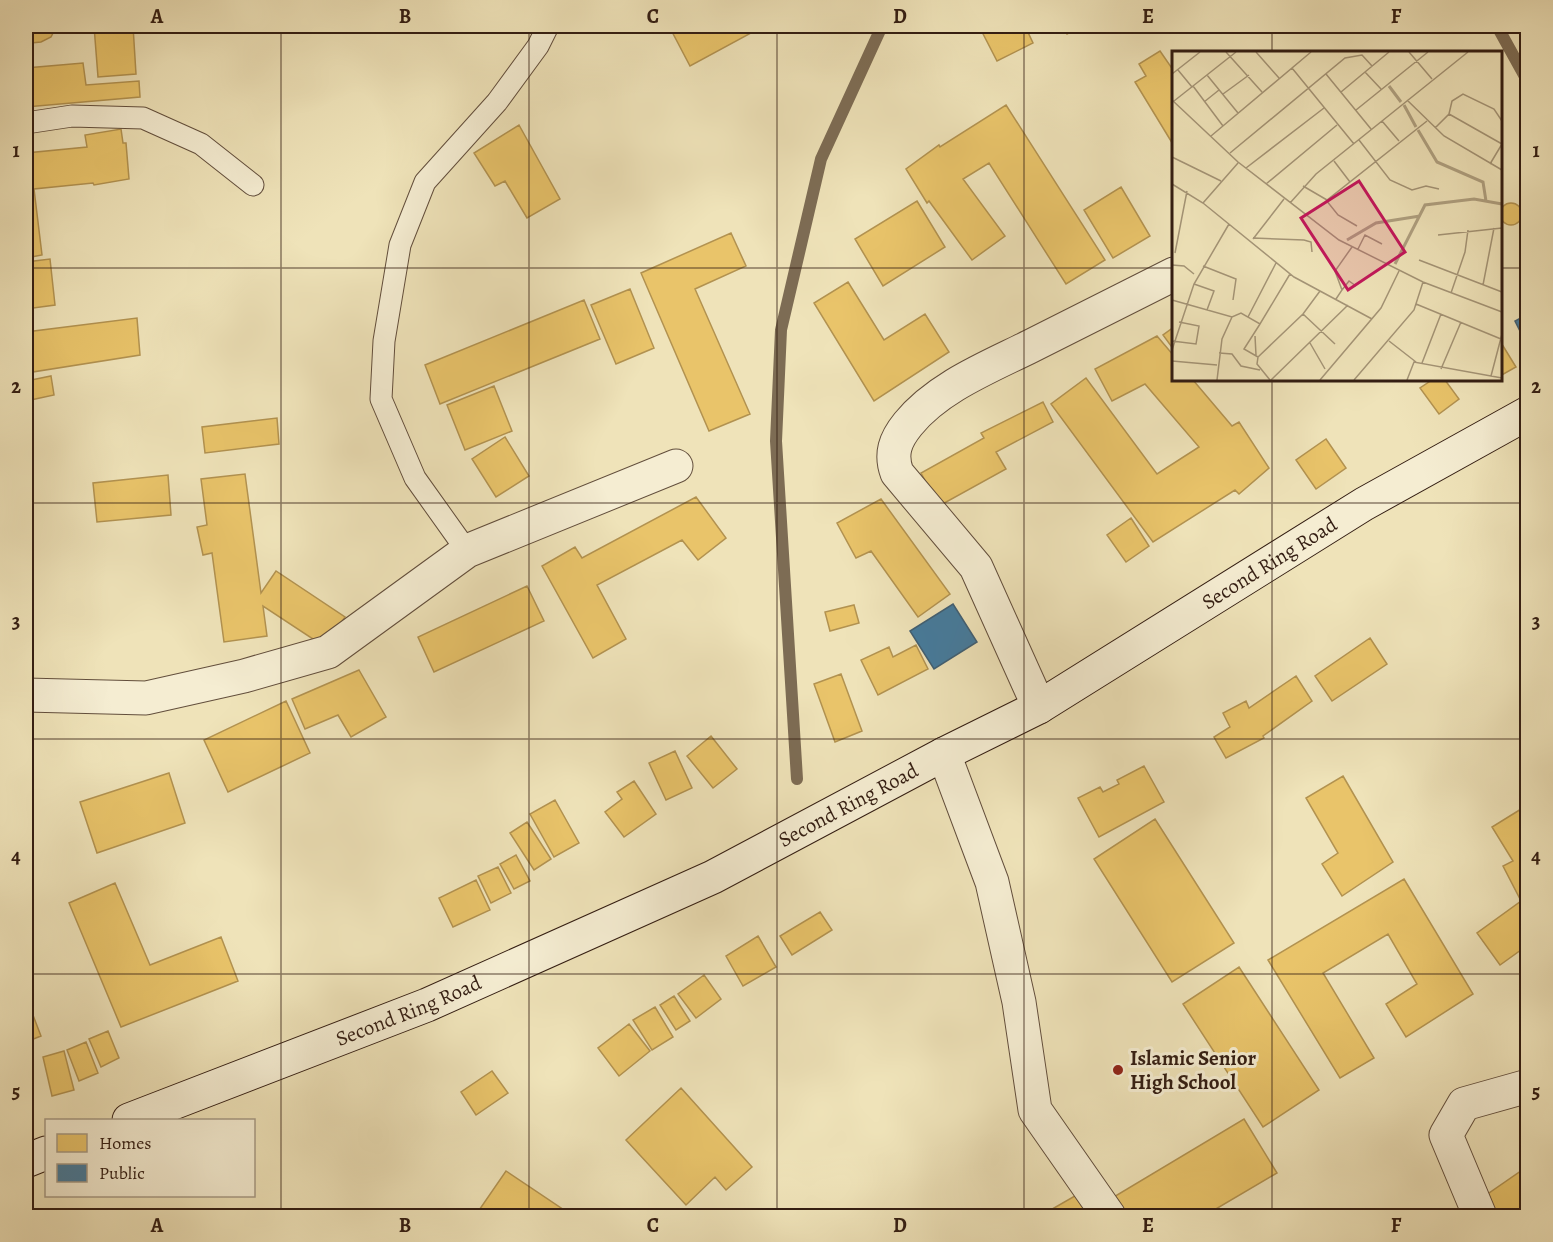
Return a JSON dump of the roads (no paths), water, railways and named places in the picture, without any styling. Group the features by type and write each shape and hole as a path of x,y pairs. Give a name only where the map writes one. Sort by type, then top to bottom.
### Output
{"street":[{"path":"1039,707 976,567 897,473 891,458 907,424 922,409 966,379 1172,275"},
{"name":"Second Ring Road","path":"132,1119 427,1005 713,877 944,754 1039,707 1364,504 1527,413"},
{"path":"26,695 146,698 244,676 328,652 467,552 676,466"},
{"path":"944,754 992,882 1019,1002 1035,1110 1109,1216"},
{"path":"1480,1216 1446,1135 1464,1104 1527,1086"},
{"path":"26,1161 45,1153"}],"lane":[{"path":"467,552 415,477 381,399 384,341 400,245 425,182 497,102 538,46 548,26"},
{"path":"26,123 72,116 143,118 201,144 254,185"}],"waterway":[{"path":"797,779 776,441 781,330 821,159 882,26"},
{"path":"1497,26 1528,82"}],"place":[{"name":"Islamic Senior High School","path":"1118,1070"}]}
